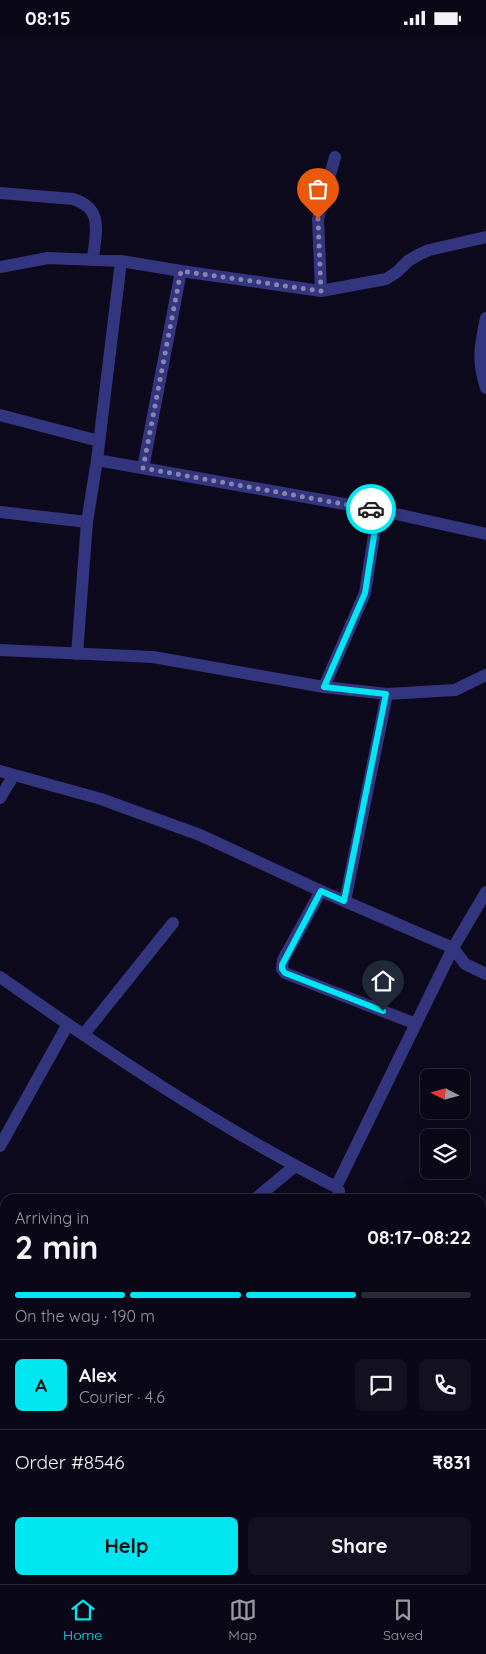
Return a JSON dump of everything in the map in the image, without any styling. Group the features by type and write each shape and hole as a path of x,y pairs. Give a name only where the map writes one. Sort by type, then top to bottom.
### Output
{"street":[{"path":"321,291 318,219 335,157"},
{"path":"0,193 73,199 84,202 96,218 93,260"},
{"path":"0,267 48,258 121,261 321,291 386,279 397,273 408,261 429,250 486,237"},
{"path":"77,655 87,522 97,460 121,261"},
{"path":"143,468 181,271"},
{"path":"486,318 479,352 480,370 486,388"},
{"path":"0,415 99,441"},
{"path":"97,460 378,510 486,534"},
{"path":"324,687 365,593 378,510"},
{"path":"0,512 87,522"},
{"path":"0,650 153,657 324,687 386,694 454,690 486,675"},
{"path":"344,901 386,694"},
{"path":"0,771 101,799 200,835 321,891 453,948 465,964 486,973"},
{"path":"0,798 14,775"},
{"path":"321,891 283,960 282,969 285,973 416,1024"},
{"path":"0,977 176,1097 295,1166 337,1193 453,948 486,892"},
{"path":"84,1034 173,923"},
{"path":"0,1146 68,1024"},
{"path":"261,1194 295,1166"}],"way so far":[{"path":"318,219 321,291 181,271 143,468 371,509"}],"route":[{"path":"371,509 378,510 365,593 324,687 386,694 344,901 321,891 283,960 282,969 285,973 383,1011"}]}
